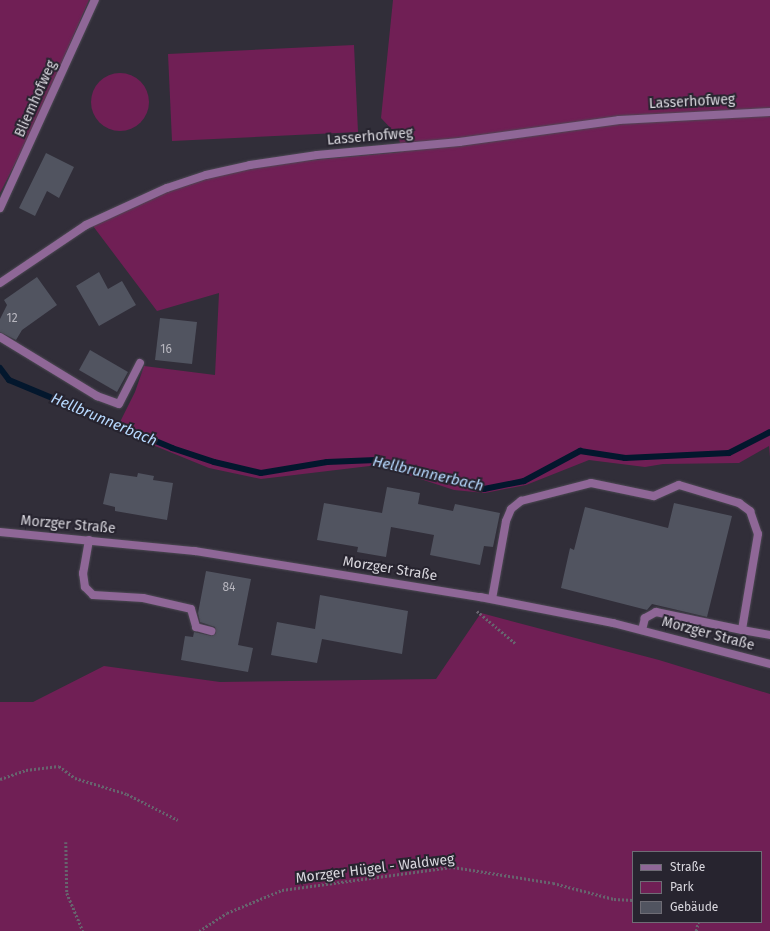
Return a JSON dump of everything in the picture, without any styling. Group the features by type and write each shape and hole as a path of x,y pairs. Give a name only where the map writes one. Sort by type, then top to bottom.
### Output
{"street":[{"name":"Bliemhofweg","path":"0,208 95,0"},
{"name":"Lasserhofweg","path":"0,283 86,225 167,188 206,174 242,166 317,155 459,142 619,120 770,112"},
{"path":"0,337 97,396 119,404 140,363"},
{"path":"492,599 506,521 511,509 521,501 591,483 654,496 679,485 739,503 750,511 755,521 758,534 756,554 742,630"},
{"name":"Morzger Straße","path":"0,532 195,551 492,599 642,630 770,664"},
{"path":"90,540 83,573 85,587 93,595 143,598 191,609 196,626 210,631"},
{"path":"642,630 645,618 656,612 770,635"}],"path":[{"path":"475,609 515,643"},
{"path":"0,779 26,770 59,766 75,778 127,794 178,820"},
{"path":"66,842 67,893 83,931"},
{"name":"Morzger Hügel - Waldweg","path":"199,931 227,913 282,890 453,867 553,883 614,899 632,900"}],"green space":[{"path":"0,0 89,0 34,127 0,193"},
{"path":"393,0 770,0 770,457 769,446 739,463 663,464 645,467 589,460 526,485 485,493 454,490 378,465 261,479 209,468 116,430 135,392 144,366 215,375 219,293 157,311 93,226 164,193 225,173 302,161 401,152 399,137 381,118"},
{"path":"354,45 358,132 172,141 168,54"},
{"path":"114,73 126,73 141,81 149,96 149,108 141,123 126,131 114,131 99,123 91,108 91,96 99,81"},
{"path":"481,613 659,660 770,694 770,931 0,931 0,702 33,702 104,666 220,682 436,679"}],"building":[{"path":"46,153 74,167 59,198 47,191 35,216 19,208"},
{"path":"99,272 108,289 122,281 136,305 99,326 76,286"},
{"path":"37,277 57,305 22,330 16,340 0,332 0,319 7,305 4,300"},
{"path":"160,318 197,322 192,364 155,360"},
{"path":"90,350 128,372 117,392 79,370"},
{"path":"110,473 137,477 138,473 154,476 153,480 173,483 167,520 115,511 115,507 103,504"},
{"path":"387,487 420,493 418,504 453,511 455,504 500,513 493,547 484,546 480,565 430,555 434,535 391,527 386,557 357,552 358,547 317,540 324,503 382,513"},
{"path":"674,503 732,516 707,617 652,604 647,610 561,588 570,548 574,550 585,507 668,528"},
{"path":"206,571 251,579 238,645 253,648 248,672 181,660 185,636 193,637 194,632 212,636 216,633 215,627 200,622 198,613"},
{"path":"320,595 408,611 402,654 322,639 317,663 271,655 277,622 315,629"}],"waterway":[{"name":"Hellbrunnerbach","path":"0,368 9,380 172,448 214,462 261,473 327,462 376,460 484,489 524,481 580,451 625,458 729,453 770,432"}]}
